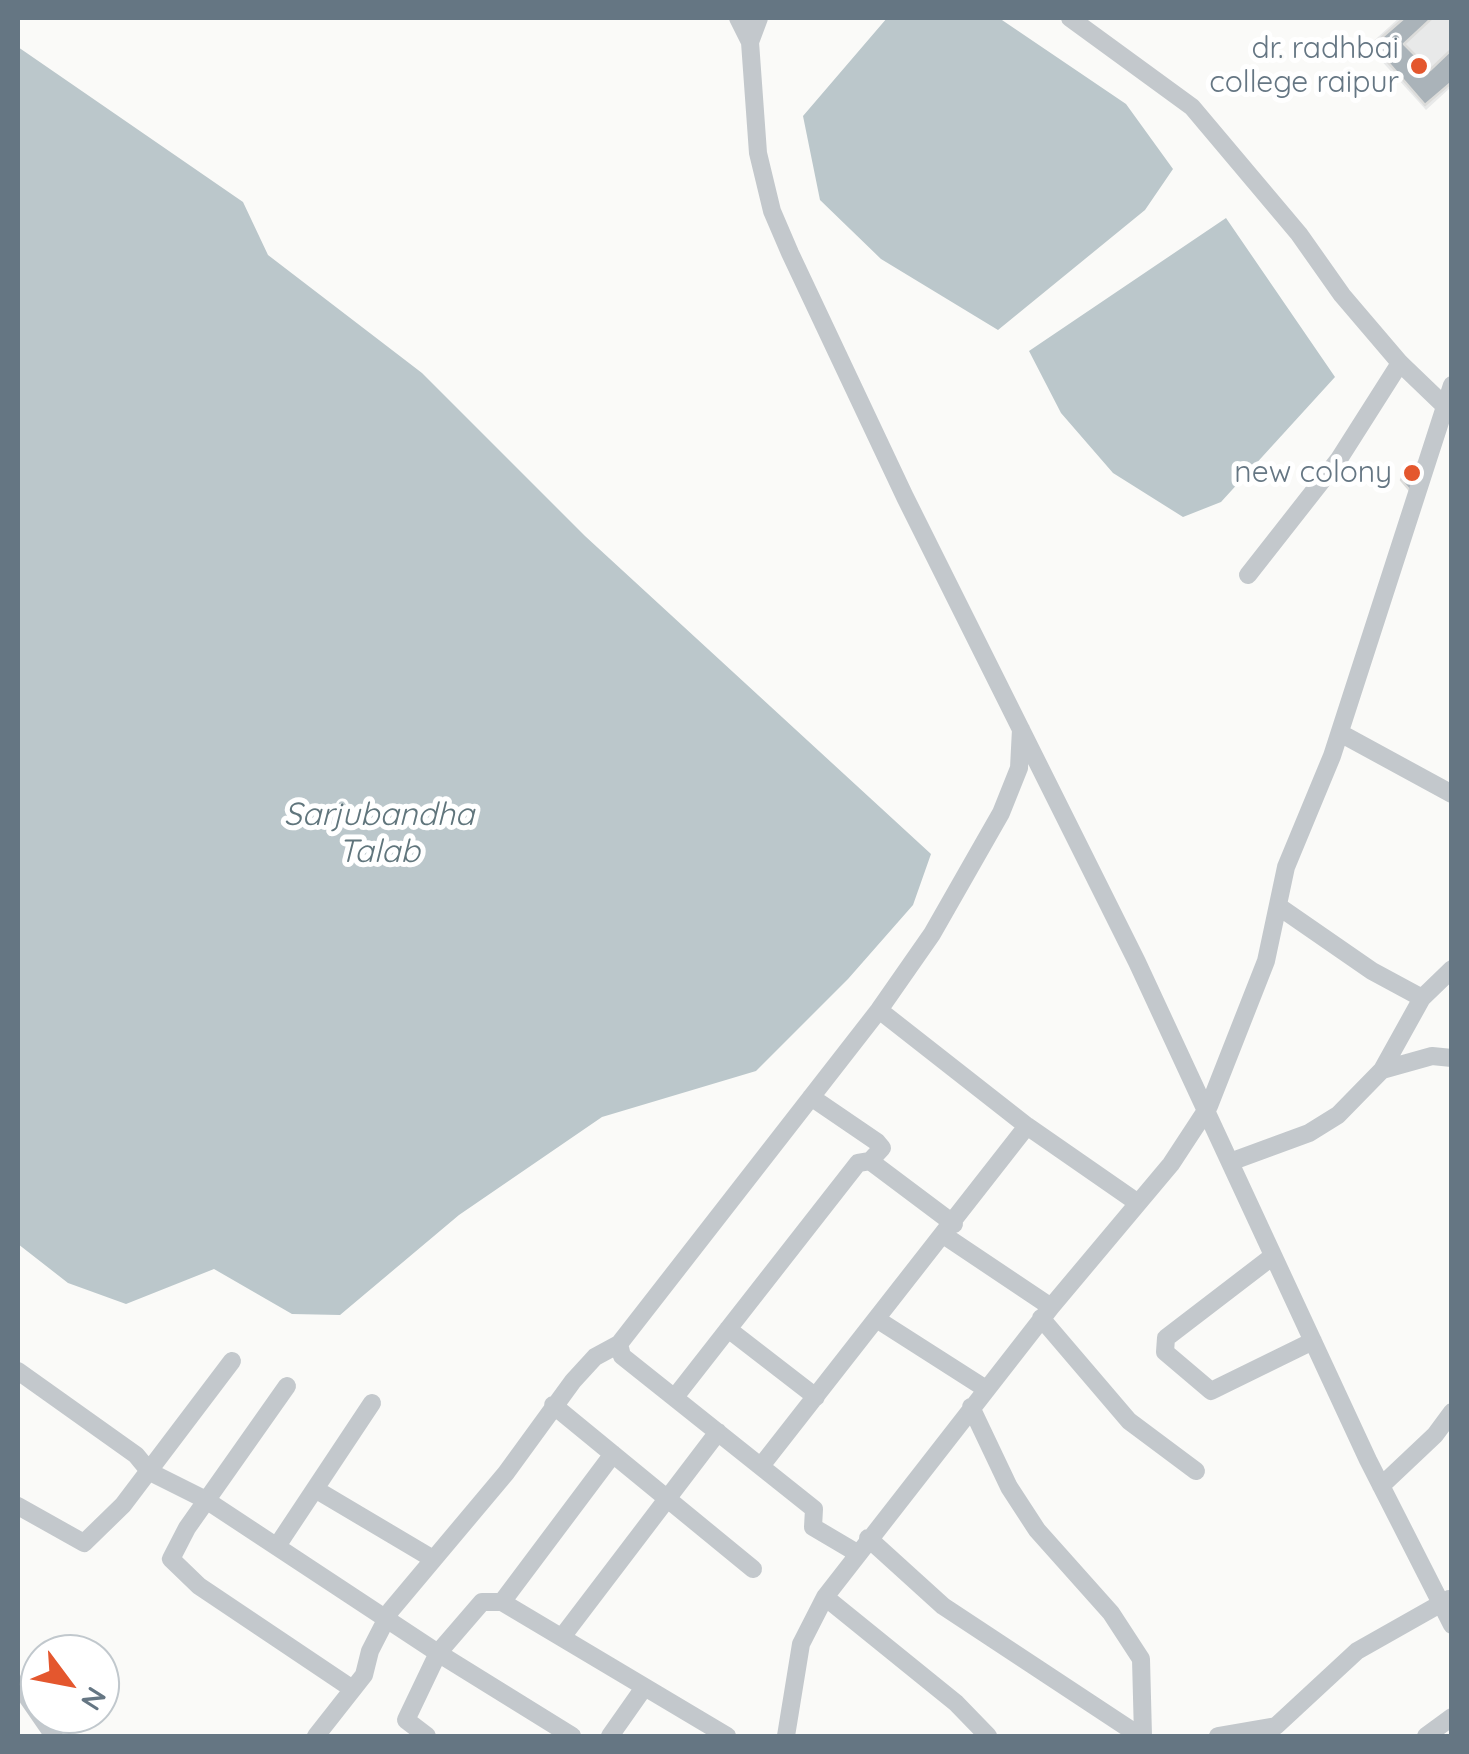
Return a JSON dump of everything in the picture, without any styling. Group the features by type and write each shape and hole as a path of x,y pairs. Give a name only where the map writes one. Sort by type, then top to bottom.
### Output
{"street":[{"path":"738,18 750,42 758,153 772,211 905,497 1138,962 1381,1486 1446,1601 1452,1624"},
{"path":"750,42 759,18"},
{"path":"1070,18 1192,107 1400,363 1449,410"},
{"path":"1248,574 1339,459 1400,363"},
{"path":"786,1736 801,1644 826,1597 971,1407 1138,1203 1205,1112 1255,994 1286,868 1340,733 1421,472 1449,410 1452,386"},
{"path":"316,1736 364,1676 384,1620 506,1473 554,1405 595,1357 619,1344 879,1010 932,934 1001,813 1019,768 1021,727"},
{"path":"1340,733 1452,794"},
{"path":"1278,906 1372,971 1422,998"},
{"path":"1230,1162 1325,1124 1382,1070 1422,998 1452,970"},
{"path":"879,1010 1027,1126 1138,1203"},
{"path":"1382,1070 1432,1056 1452,1058"},
{"path":"675,1398 858,1163 870,1161 882,1148 811,1097"},
{"path":"761,1466 1027,1126"},
{"path":"870,1161 1046,1313 1129,1421 1196,1471"},
{"path":"1273,1256 1166,1338 1165,1352 1211,1391 1313,1341"},
{"path":"878,1320 986,1389"},
{"path":"728,1329 816,1397"},
{"path":"619,1344 622,1356 814,1509 813,1526 862,1546 943,1606 1141,1736"},
{"path":"18,1506 84,1543 150,1472 232,1361"},
{"path":"18,1371 136,1455 150,1472 206,1500 384,1620 572,1736"},
{"path":"287,1386 174,1548 172,1564 351,1688"},
{"path":"276,1546 372,1403"},
{"path":"554,1405 752,1569"},
{"path":"971,1407 1009,1487 1037,1530 1111,1614 1141,1659 1141,1736"},
{"path":"1381,1486 1435,1435 1452,1412"},
{"path":"562,1636 718,1432"},
{"path":"502,1602 612,1454"},
{"path":"315,1489 433,1559"},
{"path":"826,1597 956,1703 988,1736"},
{"path":"1218,1736 1256,1734 1276,1726 1356,1651 1446,1601"},
{"path":"428,1736 406,1720 438,1653 482,1602 502,1602 727,1736"},
{"path":"18,1684 54,1736"},
{"path":"610,1736 643,1689"},
{"path":"1426,1736 1452,1717"}],"shaded area":[{"name":"dr. radhbai college raipur","path":"1399,18 1451,18 1451,87 1426,110 1368,46"}],"water":[{"path":"887,18 999,18 1126,104 1173,169 1145,210 998,330 881,259 820,200 803,116"},
{"name":"Sarjubandha Talab","path":"18,47 243,202 268,255 422,373 585,536 931,854 913,905 848,979 756,1071 602,1117 459,1215 340,1315 292,1314 214,1269 126,1304 68,1283 18,1244"},
{"path":"1226,218 1335,377 1221,502 1183,517 1113,473 1061,413 1029,351"}],"building":[{"path":"1404,18 1432,18 1404,44 1430,70 1452,49 1452,82 1425,105 1373,45"},
{"name":"new colony","path":"1424,461 1412,493 1401,480 1408,466"}],"place":[{"name":"dr. radhbai college raipur","path":"1419,66"},
{"name":"new colony","path":"1412,473"}]}
